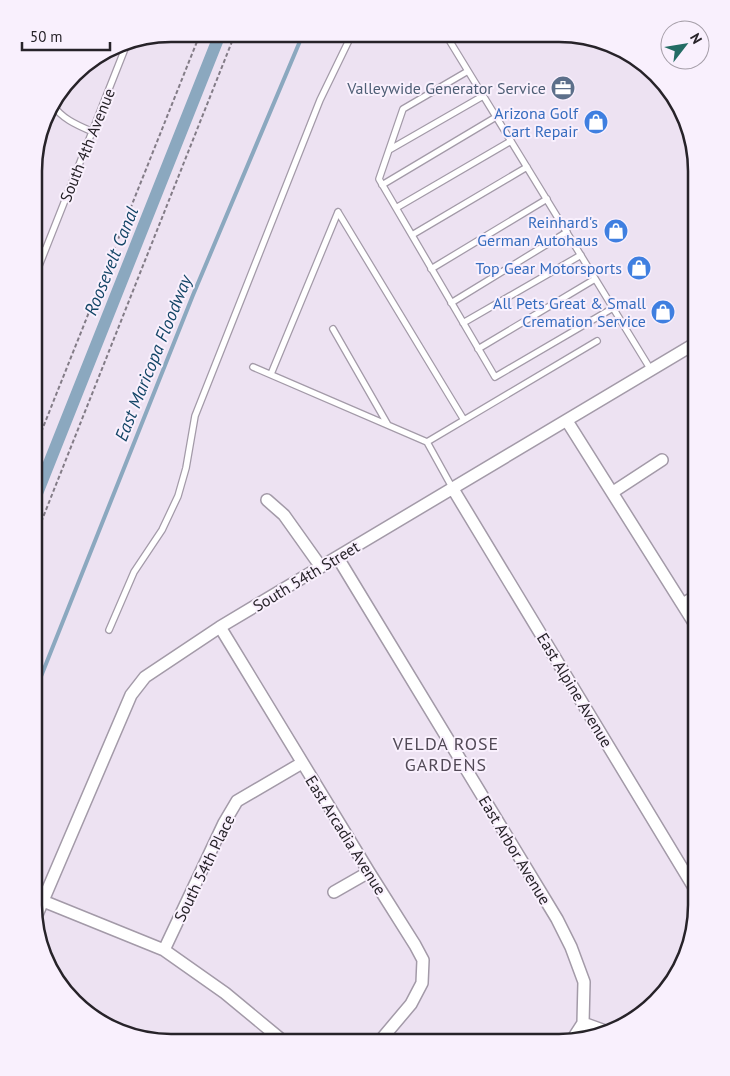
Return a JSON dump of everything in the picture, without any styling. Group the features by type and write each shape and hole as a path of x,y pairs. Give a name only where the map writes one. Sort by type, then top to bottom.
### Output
{"street":[{"name":"South 54th Street","path":"43,901 132,694 145,677 220,627 688,348"},
{"path":"567,420 687,611"},
{"path":"613,492 662,460"},
{"name":"East Alpine Avenue","path":"453,489 687,876"},
{"path":"267,500 284,515 321,567"},
{"name":"East Arbor Avenue","path":"338,558 557,919 571,947 584,982 583,1023"},
{"path":"683,604 687,601"},
{"name":"East Arcadia Avenue","path":"220,627 423,960 422,983 411,1004 387,1034"},
{"name":"South 54th Place","path":"164,950 224,823 237,801 302,763"},
{"path":"334,892 369,872"},
{"path":"43,901 164,950 225,993 274,1034"},
{"path":"577,1032 583,1023 596,1028"}],"lane":[{"path":"109,630 134,572 162,530 178,496 186,468 195,416 320,100 348,42"},
{"path":"450,42 651,370"},
{"name":"South 4th Avenue","path":"42,257 124,51"},
{"path":"468,71 403,109 379,179 494,377 613,308"},
{"path":"389,150 483,96"},
{"path":"58,111 68,120 93,132"},
{"path":"382,185 496,116"},
{"path":"396,208 511,141"},
{"path":"412,235 526,166"},
{"path":"431,269 546,199"},
{"path":"270,374 338,212 464,420"},
{"path":"451,303 567,232"},
{"path":"462,322 581,255"},
{"path":"478,349 595,279"},
{"path":"332,329 388,425"},
{"path":"427,442 597,341"},
{"path":"253,367 427,442 453,489"}],"path":[{"path":"42,430 197,42"},
{"path":"42,520 232,42"}],"waterway":[{"name":"Roosevelt Canal","path":"42,481 217,42"},
{"name":"East Maricopa Floodway","path":"42,674 193,295 300,42"}],"place":[{"name":"Valleywide Generator Service","path":"563,88"},
{"name":"Arizona Golf Cart Repair","path":"596,122"},
{"name":"Reinhard's German Autohaus","path":"616,231"},
{"name":"Top Gear Motorsports","path":"639,268"},
{"name":"All Pets Great & Small Cremation Service","path":"663,312"}],"district":[{"name":"VELDA ROSE GARDENS","path":"446,753"}]}
